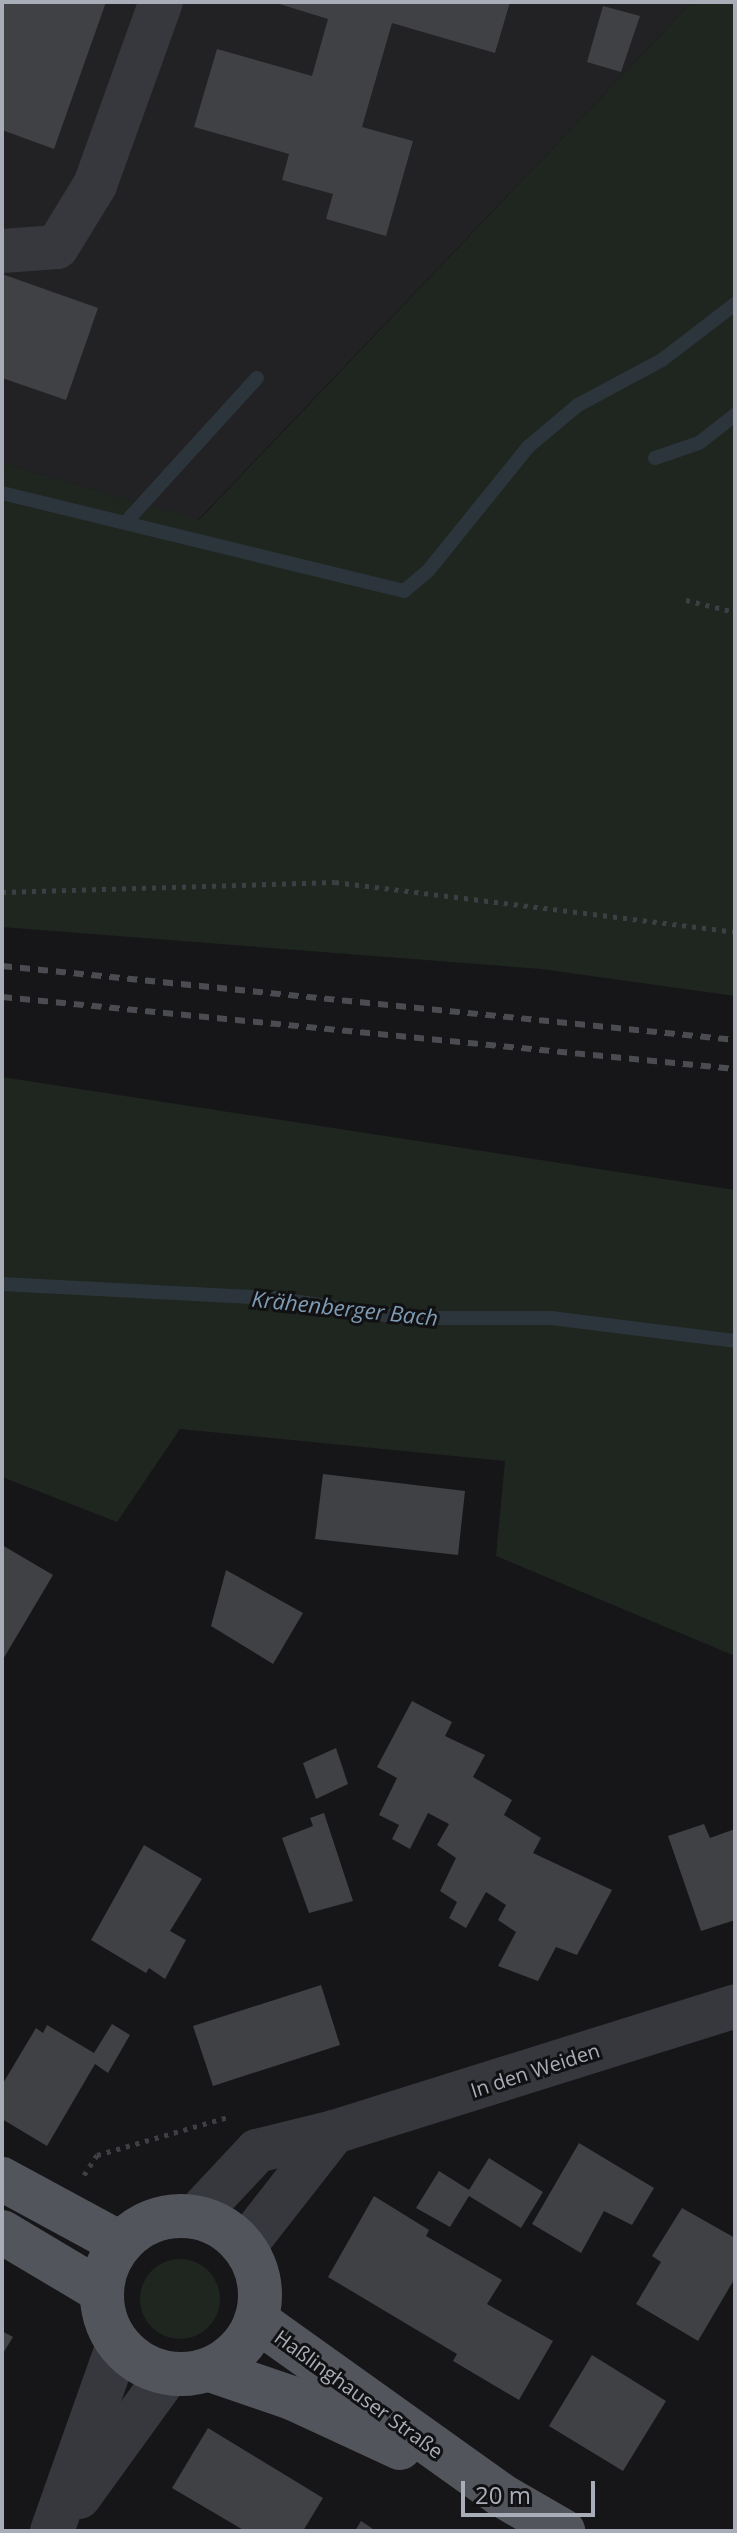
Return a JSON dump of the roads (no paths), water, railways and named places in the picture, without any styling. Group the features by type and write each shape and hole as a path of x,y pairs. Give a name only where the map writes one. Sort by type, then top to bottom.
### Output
{"main road":[{"path":"2,2179 120,2243"},
{"path":"167,2217 195,2217 222,2228 244,2247 256,2270 260,2295 256,2320 246,2341 210,2370 168,2374 141,2364 118,2345 104,2319 101,2291 106,2266 120,2243 141,2226 167,2217"},
{"path":"2,2232 101,2291"},
{"name":"Haßlinghauser Straße","path":"256,2320 501,2495"},
{"name":"Haßlinghauser Straße","path":"210,2370 292,2398 501,2495 563,2531"}],"street":[{"path":"2,251 57,247 95,185 161,2"},
{"name":"In den Weiden","path":"195,2217 257,2151 334,2132 735,2006"},
{"path":"244,2247 334,2132"},
{"path":"53,2531 118,2345"},
{"path":"53,2531 168,2374"}],"waterway":[{"path":"2,493 404,591 428,571 528,447 578,405 662,360 735,304"},
{"path":"125,523 257,378"},
{"path":"655,458 699,443 735,415"},
{"name":"Krähenberger Bach","path":"2,1284 273,1298 406,1318 551,1318 735,1341"}],"railway":[{"path":"2,966 735,1040"},
{"path":"2,997 735,1069"}]}
